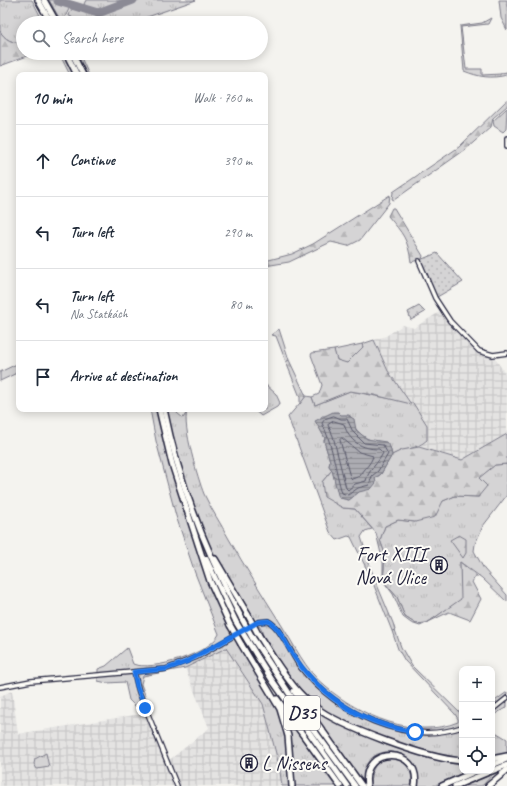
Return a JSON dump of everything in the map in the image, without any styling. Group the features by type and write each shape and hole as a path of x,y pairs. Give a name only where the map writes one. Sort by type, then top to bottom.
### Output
{"highway":[{"path":"38,0 47,16"},
{"path":"44,0 53,16"},
{"path":"70,60 76,72"},
{"path":"76,60 82,72"},
{"name":"D35","path":"160,412 172,464 194,531 219,589 236,622 275,685 347,786"},
{"name":"D35","path":"165,412 180,472 202,535 242,619 252,637 308,722 355,786"},
{"path":"194,531 213,590 230,625 280,709 287,732 292,786"},
{"path":"202,535 258,634 302,702 362,786"},
{"path":"276,662 303,697 329,716 399,744 459,760"},
{"path":"260,675 340,786"},
{"path":"367,786 367,775 372,764 381,757 390,755 402,758 410,765 415,775 415,786"},
{"path":"495,758 507,756"},
{"path":"495,764 507,759"},
{"path":"495,770 507,765"},
{"path":"488,786 507,770"},
{"path":"442,786 469,774"},
{"path":"455,786 484,774"}],"street":[{"path":"506,139 507,146"},
{"path":"419,261 435,298 450,321 479,351 494,355 507,353"},
{"path":"0,687 31,681 166,669 186,662 258,622 268,621 273,624 293,657 312,681 336,701 352,711 378,723 415,732 443,732 459,728"},
{"path":"134,672 139,692 177,786"},
{"path":"495,708 507,698"}],"shaded area":[{"path":"49,0 198,0 153,16 60,16"},
{"path":"441,311 456,330 483,356 494,357 507,376 507,434 462,460 419,447 427,440 411,404 388,371 374,340 386,336 403,325 414,328"},
{"path":"226,648 263,704 279,765 282,786 0,786 0,696 12,691 18,734 147,713 167,762 209,728 185,668"}],"green space":[{"path":"0,0 32,0 40,16 16,16 16,42 13,42 4,36 0,31"},
{"path":"47,0 58,0 68,5 69,9 66,16 56,16"},
{"path":"86,0 125,0 111,8 99,10 88,7 84,4"},
{"path":"136,0 196,0 150,16 69,16 72,9 77,7 102,14"},
{"path":"499,0 507,0 507,30 501,18"},
{"path":"491,18 488,24 461,27 466,69 482,69 482,75 501,74 507,72 507,75 485,77 464,71 460,26 482,23"},
{"path":"0,31 4,36 13,42 16,42 16,60 0,66"},
{"path":"62,60 82,60 88,72 68,72"},
{"path":"507,100 507,106 493,118 491,127 466,149 394,200 392,199 393,192 459,147"},
{"path":"507,108 506,129 503,132 494,126 493,121"},
{"path":"390,195 389,203 360,240 348,246 331,242 289,262 268,266 268,260 292,254 313,244"},
{"path":"392,208 394,208 423,256 422,259 411,262 404,237 388,216"},
{"path":"437,253 463,282 437,297 420,260"},
{"path":"419,306 425,312 411,320 408,312"},
{"path":"279,329 289,360 286,362 276,336 271,335"},
{"path":"374,340 388,371 411,404 350,391 315,405 312,397 319,394 322,385 311,355 312,353 334,350 337,360 347,363 363,347 362,344"},
{"path":"362,344 363,347 347,363 341,362 336,358 334,350"},
{"path":"289,360 306,396 300,404 300,397 286,362"},
{"path":"16,364 16,373 0,381 0,372"},
{"path":"268,387 276,394 280,403 277,407 261,416 256,412 268,412"},
{"path":"350,391 413,403 427,425 427,440 419,446 392,455 390,447 371,440 359,433 349,415 322,416 320,419 319,424 325,438 324,441 330,461 329,466 332,470 322,482 343,508 355,509 372,529 365,531 361,537 373,575 371,578 351,537 348,536 337,540 330,532 288,417 306,396 312,397 315,405"},
{"path":"151,412 177,412 183,418 187,412 186,419 191,452 204,494 241,560 312,673 326,687 354,707 388,722 424,728 441,727 458,722 455,714 405,661 398,649 392,631 395,630 401,647 412,666 459,712 459,759 443,756 378,736 336,717 318,706 299,690 287,675 269,649 259,626 235,639 264,683 278,710 285,738 289,786 282,786 279,765 263,704 226,648 185,668 143,676 141,684 148,703 137,708 129,700 125,682 107,683 98,681 98,669 106,666 127,648 133,664 142,666 153,665 166,663 193,654 205,648 214,641 219,634 195,573 176,516 156,441"},
{"path":"507,434 507,464 495,465 479,478 487,486 478,497 455,496 443,501 435,517 415,522 398,520 385,526 380,540 385,554 383,581 383,562 376,533 355,509 343,508 324,497 322,482 332,470 340,498 349,500 381,474 392,455 402,450 419,447 462,460"},
{"path":"507,464 507,495 483,526 475,544 474,551 484,569 507,595 507,602 482,578 460,562 462,599 427,623 416,624 405,617 397,597 383,581 385,554 380,540 385,526 398,520 415,522 443,501 455,496 479,497 478,478 495,465"},
{"path":"459,535 466,539 466,553 463,558 450,540"},
{"path":"460,562 478,577 475,577 472,582 481,599 470,620 449,612 429,622 461,599"},
{"path":"373,575 395,630 392,631 371,578"},
{"path":"383,581 397,597 405,617 416,624 426,623 420,626 411,623 403,617 393,594"},
{"path":"507,692 507,707 495,714 495,701"},
{"path":"308,706 324,717 350,729 419,755 459,764 459,774 460,774 434,786 417,786 416,771 410,760 400,754 390,752 379,754 370,759 365,769 364,782"},
{"path":"286,717 335,786 294,786 291,746"},
{"path":"495,732 507,739 507,754 495,757"},
{"path":"46,753 49,767 37,769 34,764 35,759"},
{"path":"393,758 406,764 411,776 411,786 371,786 371,775 375,766 383,760"},
{"path":"492,774 493,774 482,786 465,786"}],"water":[{"path":"333,412 338,412 341,415 347,415 354,419 356,430 367,439 386,442 390,447 392,455 381,474 375,478 376,483 371,489 359,492 349,500 340,498 338,495 332,470 329,466 330,461 324,441 325,438 315,421"}],"waterway":[{"path":"49,0 58,16"},
{"path":"80,60 86,72"},
{"path":"493,786 507,774"}],"taxiway":[{"path":"58,1 98,13 133,0"}],"place":[{"name":"Fort XIII Nová Ulice","path":"439,565"},
{"name":"L Nissens","path":"249,763"}],"route":[{"path":"145,708 137,686 134,672 166,669 186,662 198,657 258,622 268,621 271,622 276,628 293,657 312,681 336,701 365,718 398,729 415,732"}]}
